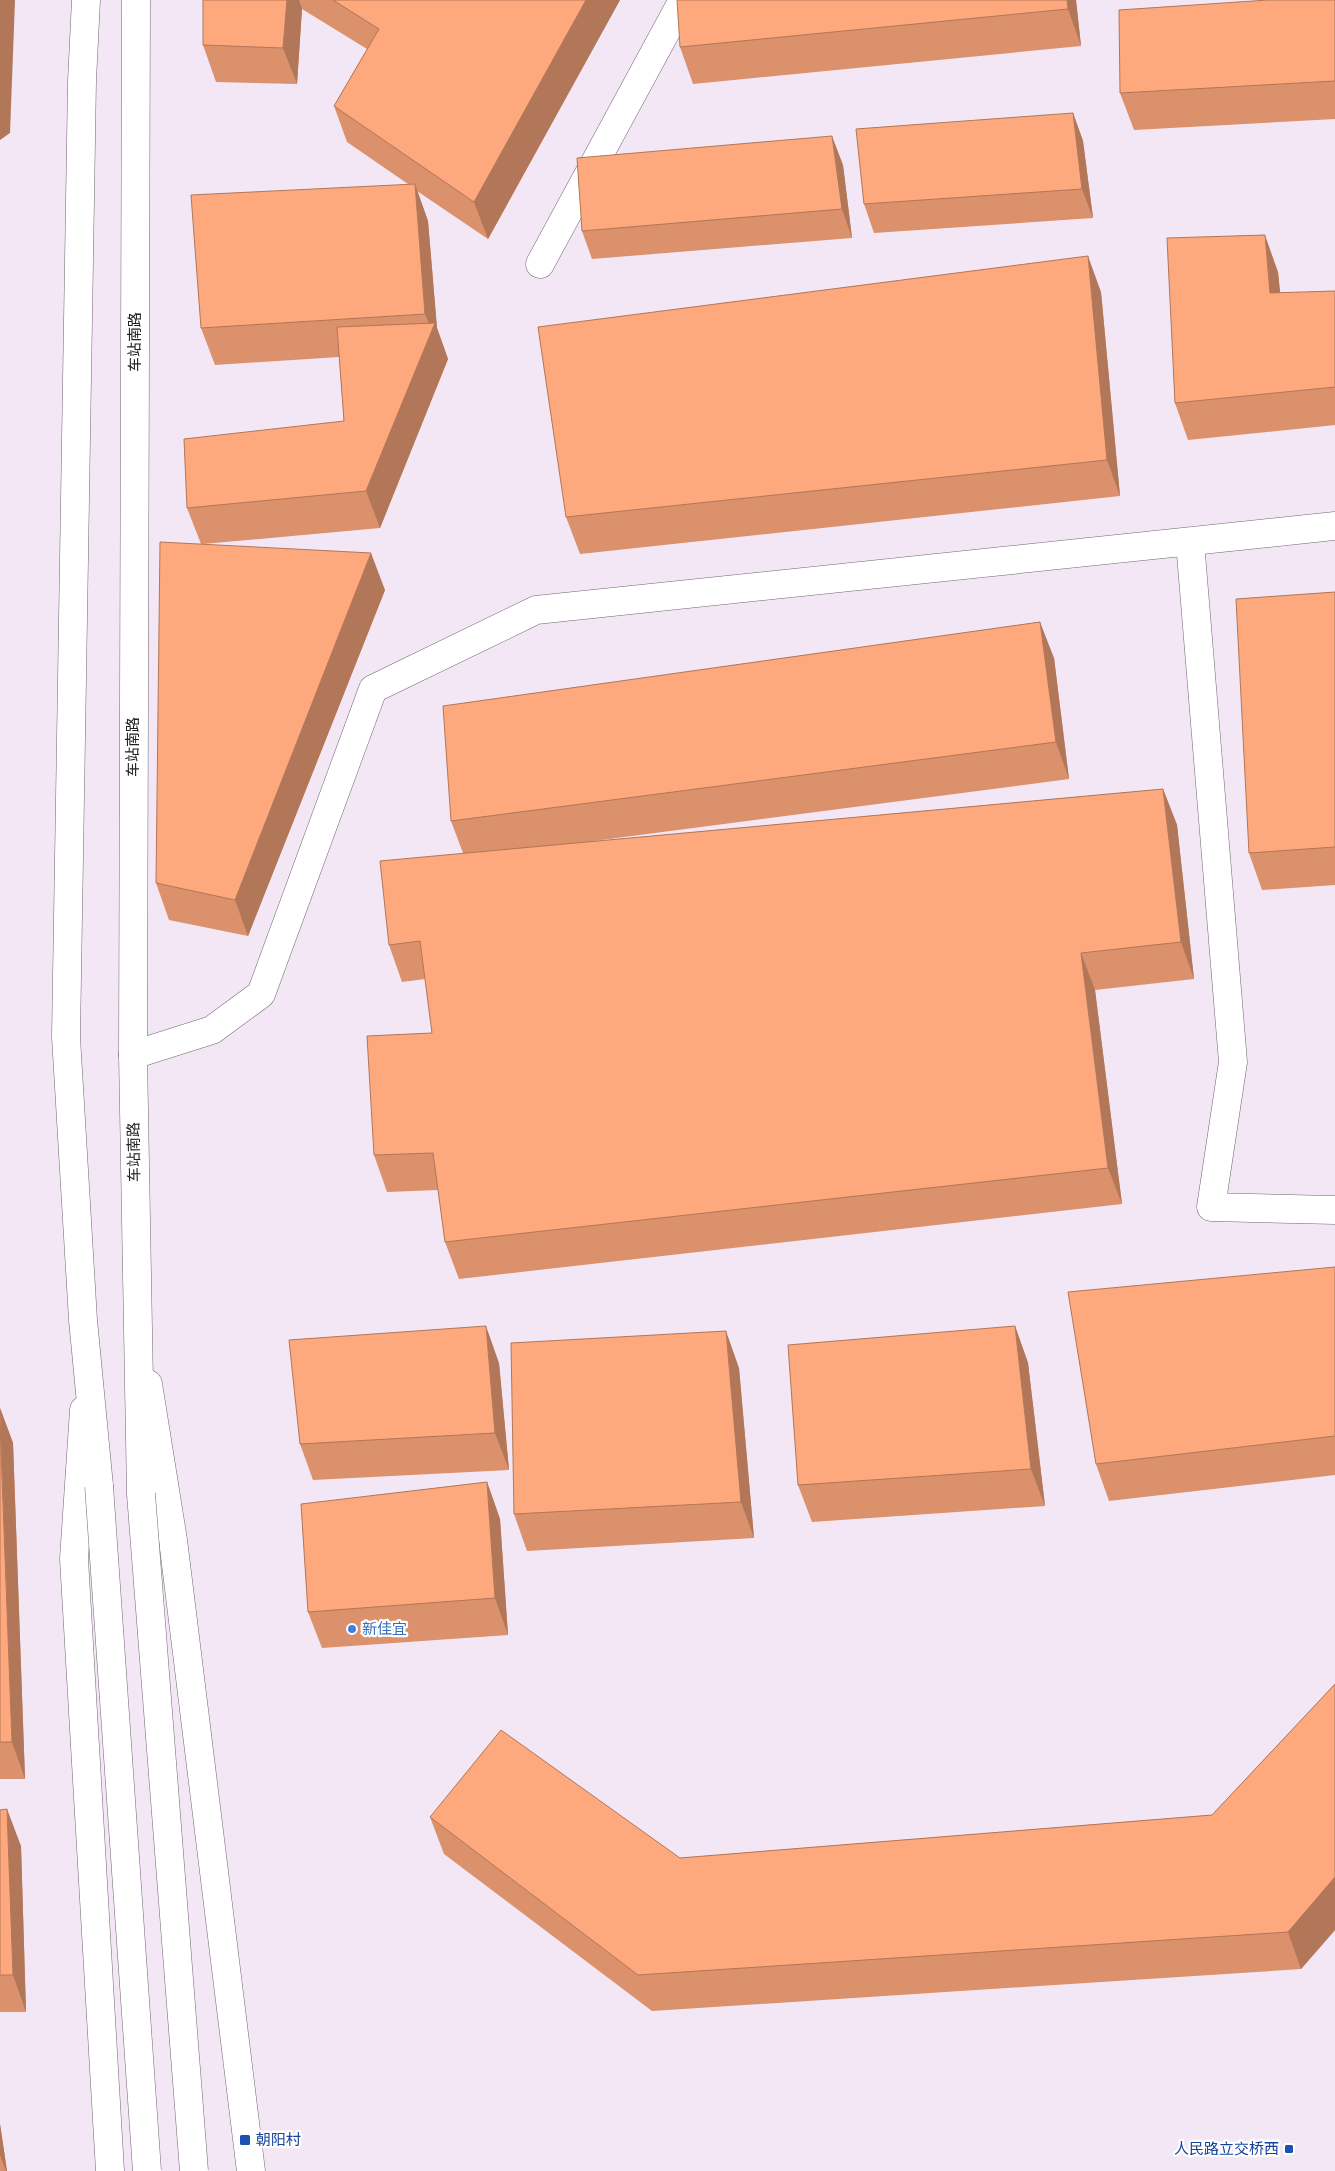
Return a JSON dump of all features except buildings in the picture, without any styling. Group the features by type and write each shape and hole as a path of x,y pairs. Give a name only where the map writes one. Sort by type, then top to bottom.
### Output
{"main road":[{"path":"86,0 82,91 66,1037 87,1366 99,1486 147,2171"},
{"name":"车站南路","path":"136,0 133,1055 136,1316 142,1494 194,2171"},
{"path":"540,264 683,0"},
{"path":"133,1055 212,1030 262,994 373,689 536,610 1335,526"},
{"path":"1190,542 1233,1062 1211,1206 1335,1210"},
{"path":"136,1316 173,1540 251,2171"},
{"path":"87,1366 74,1559 110,2171"}],"place":[{"name":"新佳宜","path":"352,1629"},
{"name":"朝阳村","path":"245,2140"},
{"name":"人民路立交桥西","path":"1289,2149"}]}
